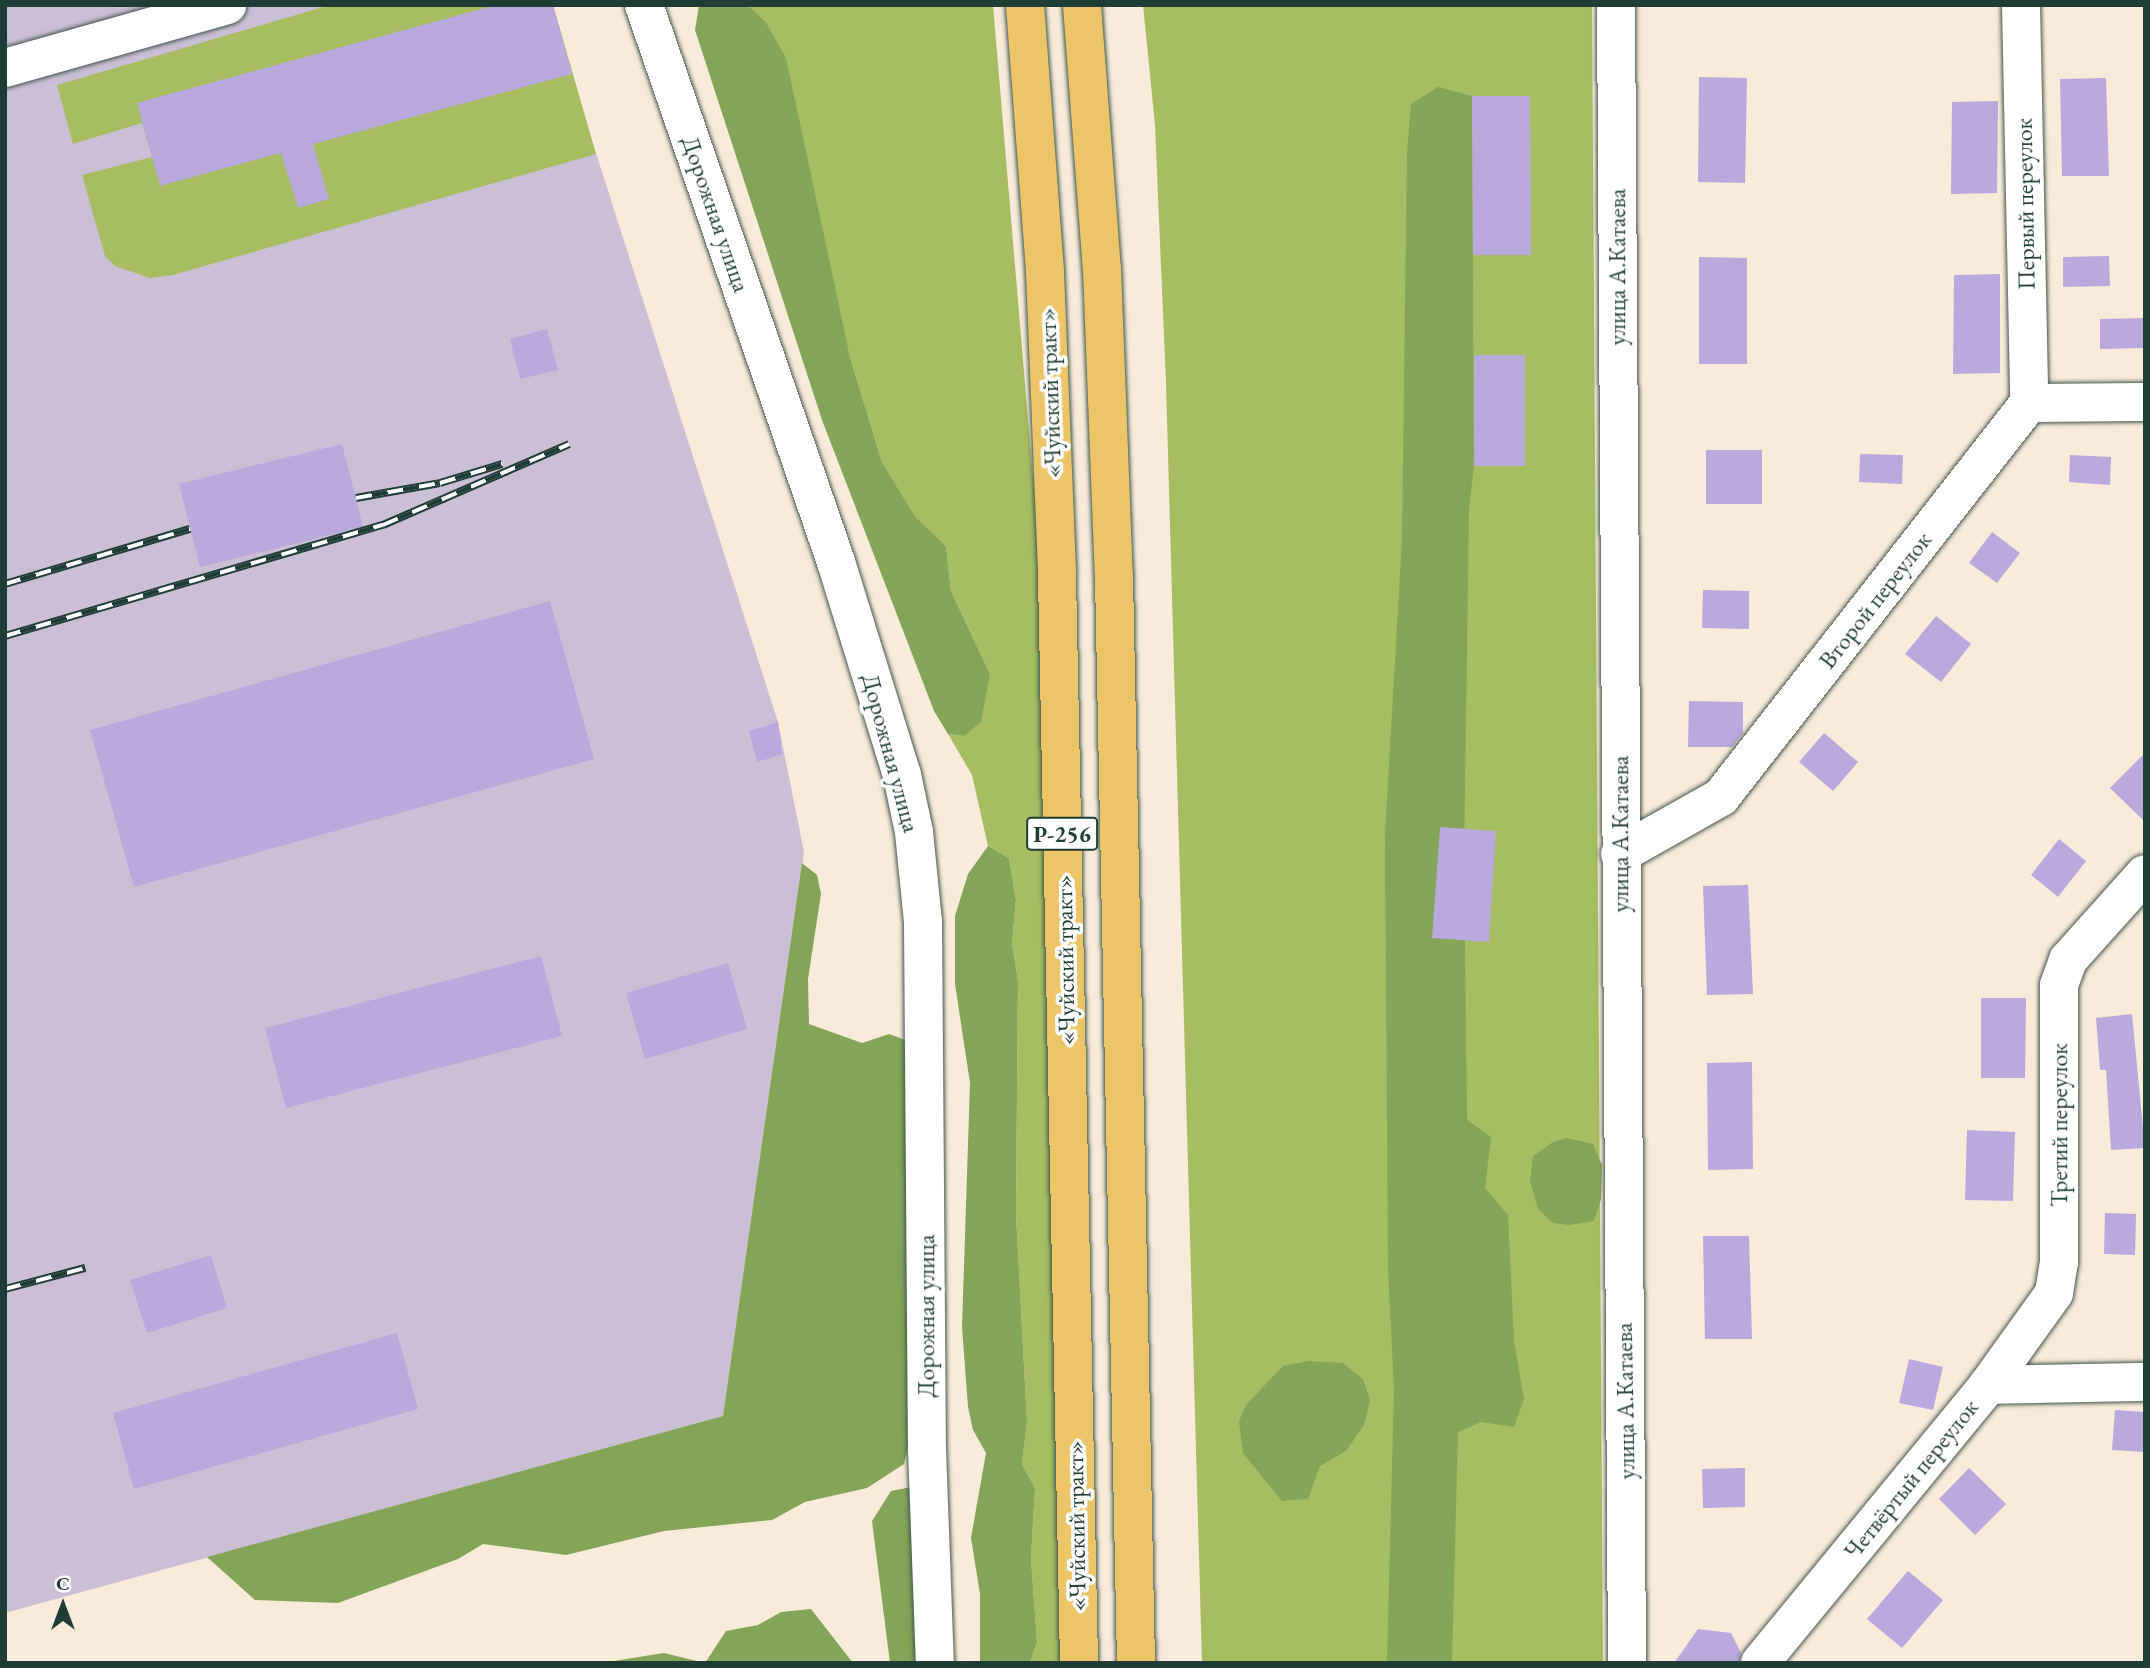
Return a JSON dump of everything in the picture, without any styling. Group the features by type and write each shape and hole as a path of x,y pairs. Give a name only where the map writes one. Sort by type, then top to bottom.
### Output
{"highway":[{"name":"«Чуйский тракт»","path":"1025,5 1045,272 1057,576 1079,1663"},
{"name":"Р-256","path":"1082,5 1102,269 1114,577 1136,1663"}],"street":[{"path":"5,68 227,5"},
{"name":"Дорожная улица","path":"644,5 836,562 902,775 914,832 923,922 927,1449 935,1663"},
{"name":"улица А.Катаева","path":"1616,5 1620,854 1628,1663"},
{"name":"Первый переулок","path":"2021,5 2029,403"},
{"path":"2029,403 2145,402"},
{"name":"Второй переулок","path":"1620,854 1721,797 2029,403"},
{"name":"Третий переулок","path":"1988,1385 2045,1311 2059,1278 2059,985 2067,960 2145,874"},
{"name":"Четвёртый переулок","path":"1760,1663 1988,1385 2145,1382"}],"shaded area":[{"path":"5,5 553,5 587,125 778,722 804,852 723,1416 5,1613"}],"green space":[{"path":"330,5 553,5 596,154 173,275 150,278 115,266 105,256 82,175 152,157 142,123 73,144 57,85"},
{"path":"699,5 748,5 765,21 786,58 850,357 882,462 915,516 946,546 951,591 990,674 981,722 964,736 948,734 934,711 822,420 695,30"},
{"path":"748,5 993,5 1045,621 1063,1663 1030,1663 1037,1642 1031,1558 1035,1488 1022,1464 1027,1422 1016,1214 1018,981 1012,943 1016,900 1009,858 988,846 972,775 948,734 964,736 990,674 951,591 946,546 915,516 882,462 850,357 765,21"},
{"path":"1143,5 1592,5 1603,1663 1202,1663 1166,383 1155,125"},
{"path":"1438,87 1472,96 1474,466 1469,508 1464,862 1467,1120 1491,1137 1485,1188 1508,1215 1514,1341 1524,1399 1514,1427 1481,1422 1458,1432 1452,1663 1387,1663 1394,1389 1388,1268 1385,835 1402,539 1407,153 1411,104"},
{"path":"988,846 1009,858 1016,900 1012,943 1018,981 1016,1214 1027,1422 1022,1464 1035,1488 1031,1558 1037,1642 1030,1663 980,1663 980,1594 971,1538 986,1453 973,1430 968,1407 962,1327 970,1083 955,984 955,916 968,874"},
{"path":"802,863 817,875 821,894 808,979 809,1024 862,1043 889,1034 908,1041 909,1443 904,1464 867,1488 805,1502 772,1520 664,1531 566,1555 483,1544 458,1559 338,1603 255,1600 207,1557 723,1416"},
{"path":"1567,1138 1593,1144 1602,1165 1601,1199 1594,1221 1569,1225 1553,1223 1538,1209 1530,1181 1533,1156 1553,1142"},
{"path":"1309,1361 1343,1363 1363,1379 1370,1400 1364,1425 1346,1451 1320,1466 1308,1499 1282,1501 1243,1453 1239,1421 1246,1405 1283,1366"},
{"path":"911,1487 917,1663 890,1663 872,1521 891,1491"},
{"path":"811,1609 853,1663 705,1663 726,1631 758,1625 781,1612"},
{"path":"664,1653 705,1663 601,1663"}],"building":[{"path":"496,5 553,5 572,74 313,144 329,199 298,208 281,153 160,186 137,103"},
{"path":"1699,77 1747,78 1745,183 1698,182"},
{"path":"2106,78 2109,176 2062,176 2060,79"},
{"path":"1472,96 1530,96 1531,255 1473,255"},
{"path":"1998,101 1997,193 1951,194 1952,102"},
{"path":"2109,256 2110,286 2063,287 2063,257"},
{"path":"1699,257 1747,258 1747,364 1699,364"},
{"path":"2000,274 2000,373 1953,374 1954,275"},
{"path":"2145,318 2145,348 2100,349 2100,319"},
{"path":"547,329 558,370 520,379 510,339"},
{"path":"1474,355 1525,355 1525,466 1474,466"},
{"path":"342,444 363,527 200,567 179,484"},
{"path":"1706,450 1762,450 1762,504 1706,504"},
{"path":"1860,454 1903,455 1902,484 1859,482"},
{"path":"2070,455 2111,457 2110,485 2069,482"},
{"path":"1992,532 2020,553 1997,583 1969,563"},
{"path":"1703,590 1749,591 1749,629 1702,628"},
{"path":"550,601 594,759 134,887 90,730"},
{"path":"1936,616 1971,644 1941,682 1905,654"},
{"path":"1689,701 1743,702 1743,733 1732,747 1688,747"},
{"path":"778,722 782,754 757,762 749,731"},
{"path":"1824,733 1858,762 1833,791 1799,762"},
{"path":"2145,753 2145,822 2110,788"},
{"path":"1440,827 1496,831 1489,942 1432,938"},
{"path":"2059,839 2086,861 2058,897 2031,875"},
{"path":"1748,885 1753,994 1707,995 1703,886"},
{"path":"541,956 562,1036 286,1108 265,1028"},
{"path":"728,963 747,1029 645,1059 626,993"},
{"path":"1981,998 2026,998 2025,1078 1981,1078"},
{"path":"2132,1014 2145,1148 2111,1150 2106,1070 2100,1070 2096,1018"},
{"path":"1752,1062 1753,1169 1708,1170 1707,1063"},
{"path":"1967,1130 2015,1132 2013,1201 1965,1200"},
{"path":"2105,1213 2136,1214 2135,1255 2104,1254"},
{"path":"1703,1236 1749,1236 1752,1339 1705,1339"},
{"path":"211,1255 227,1308 147,1333 130,1280"},
{"path":"397,1333 418,1409 134,1489 113,1413"},
{"path":"1909,1359 1943,1367 1933,1410 1899,1403"},
{"path":"2115,1410 2145,1412 2145,1452 2112,1450"},
{"path":"1745,1468 1745,1507 1703,1508 1702,1469"},
{"path":"1969,1468 2006,1504 1975,1535 1939,1499"},
{"path":"1908,1571 1943,1600 1902,1648 1867,1619"},
{"path":"1698,1629 1731,1633 1741,1653 1739,1663 1674,1663"}],"railway":[{"path":"5,636 383,525 569,444"},
{"path":"356,498 440,483 502,464"},
{"path":"5,584 190,529"},
{"path":"5,1289 85,1268"}]}
